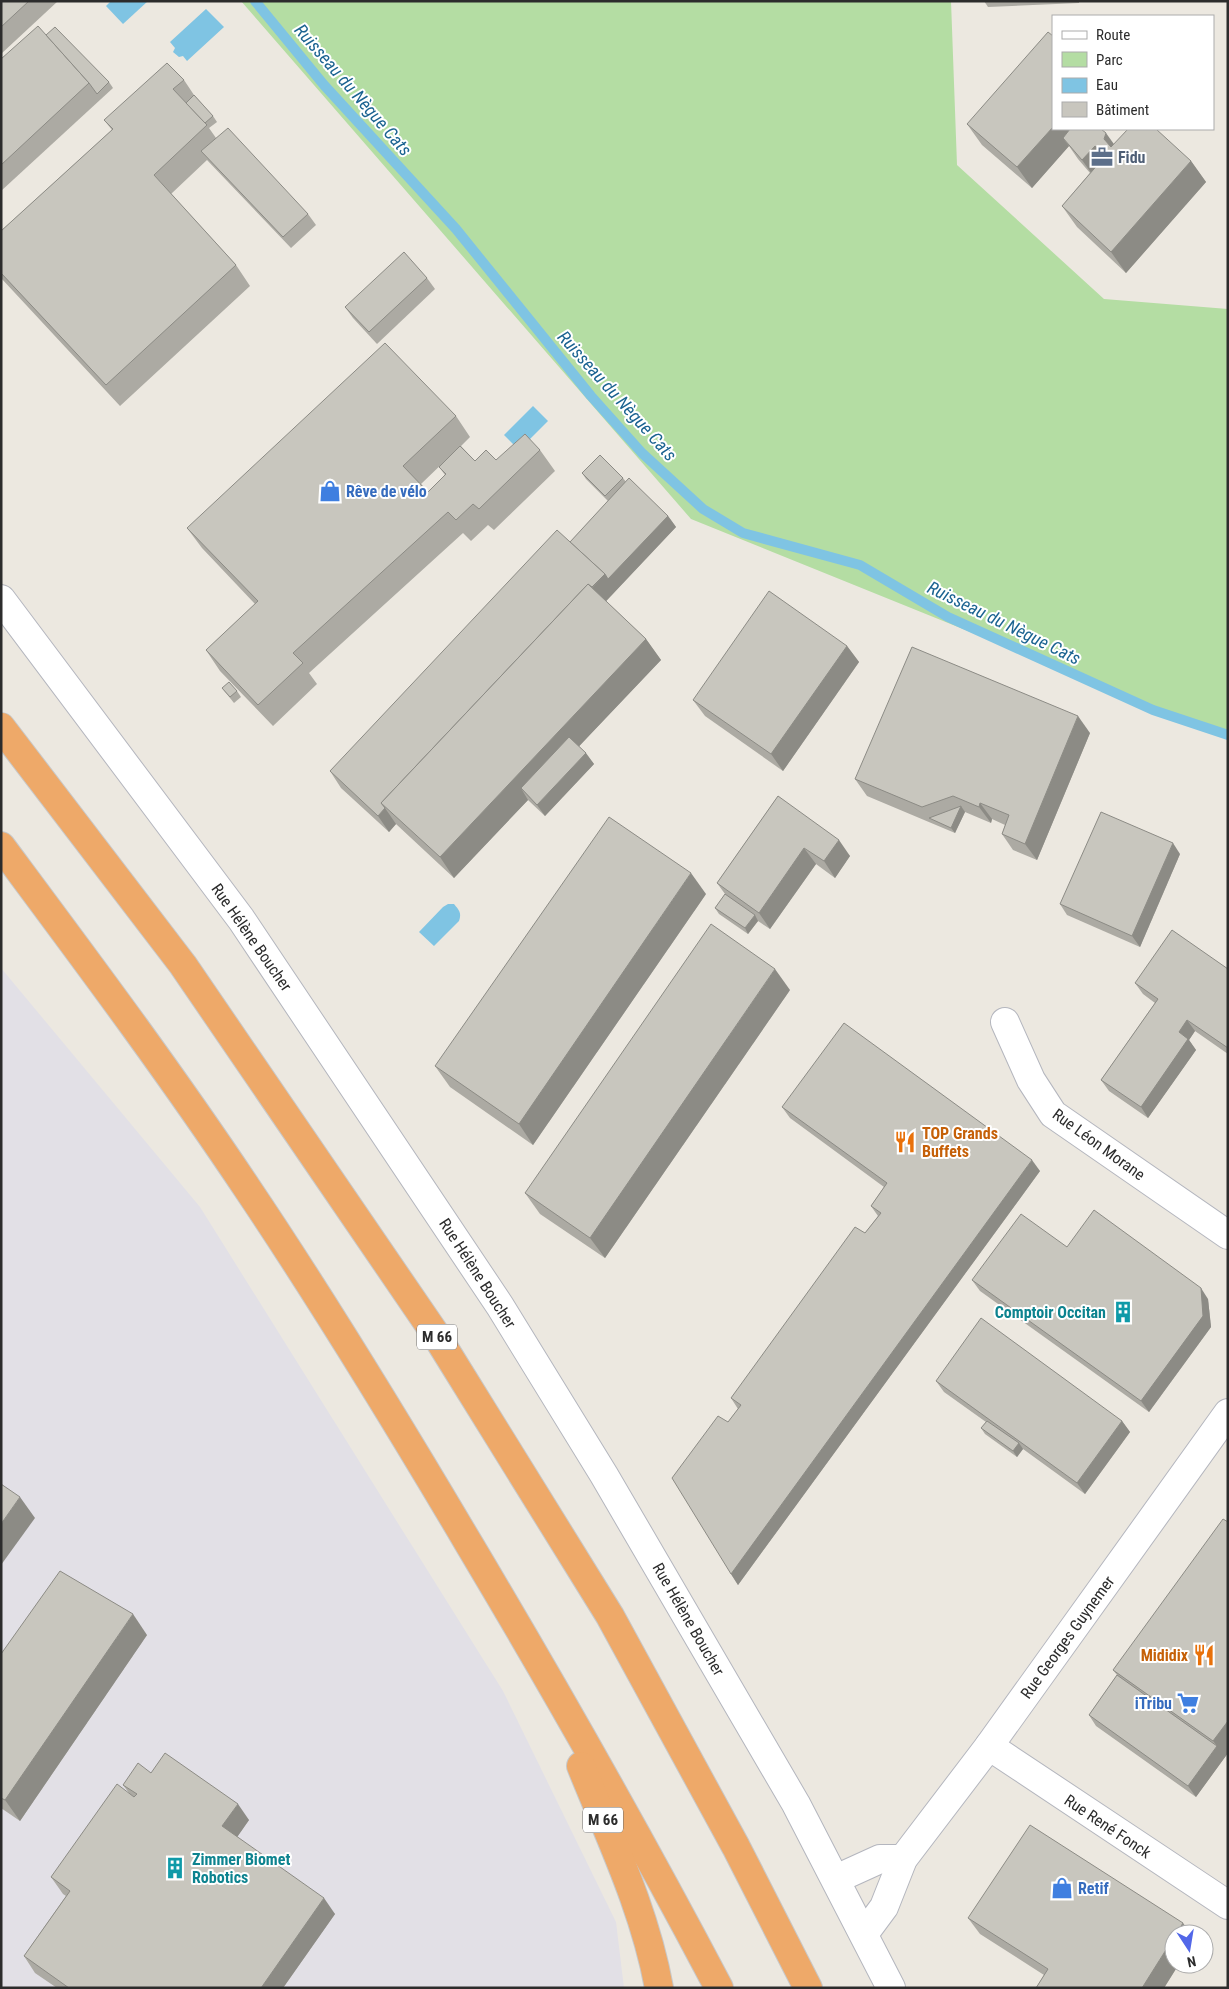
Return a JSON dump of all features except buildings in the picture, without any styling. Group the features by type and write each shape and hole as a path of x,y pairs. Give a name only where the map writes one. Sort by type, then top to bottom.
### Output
{"highway":[{"name":"M 66","path":"1,727 183,965 434,1332 610,1616 736,1846 808,1988"},
{"name":"M 66","path":"1,846 113,996 246,1187 372,1381 535,1656 665,1886 719,1988"},
{"name":"M 66","path":"535,1656 635,1898 651,1951 659,1988"}],"street":[{"name":"Rue Hélène Boucher","path":"1,599 241,919 500,1306 604,1475 796,1804 891,1988"},
{"name":"Rue Léon Morane","path":"1006,1022 1031,1080 1053,1114 1228,1235"},
{"name":"Rue Georges Guynemer","path":"864,1934 884,1907 903,1859 989,1746 1228,1413"},
{"name":"Rue René Fonck","path":"989,1746 1228,1905"},
{"path":"836,1879 880,1859 903,1859"}],"shaded area":[{"path":"1,968 200,1207 503,1691 616,1922 624,1988 1,1988"}],"green space":[{"path":"241,1 951,1 957,165 1104,299 1228,309 1228,736 691,519"}],"water":[{"path":"111,1 148,1 123,24 106,6"},
{"path":"206,9 224,27 187,61 183,56 179,57 173,52 175,48 170,42"},
{"path":"533,406 548,421 519,450 504,435"},
{"path":"448,904 454,904 459,910 459,921 434,946 419,932"}],"waterway":[{"name":"Ruisseau du Nègue Cats","path":"255,1 324,85 456,229 591,396 642,453 703,509 743,533 860,565 948,617 1153,710 1228,735"}],"place":[{"name":"Fidu","path":"1102,157"},
{"name":"Rêve de vélo","path":"330,491"},
{"name":"TOP Grands Buffets","path":"905,1142"},
{"name":"Comptoir Occitan","path":"1123,1312"},
{"name":"Mididix","path":"1204,1655"},
{"name":"iTribu","path":"1188,1703"},
{"name":"Zimmer Biomet Robotics","path":"175,1868"},
{"name":"Retif","path":"1062,1888"}]}
